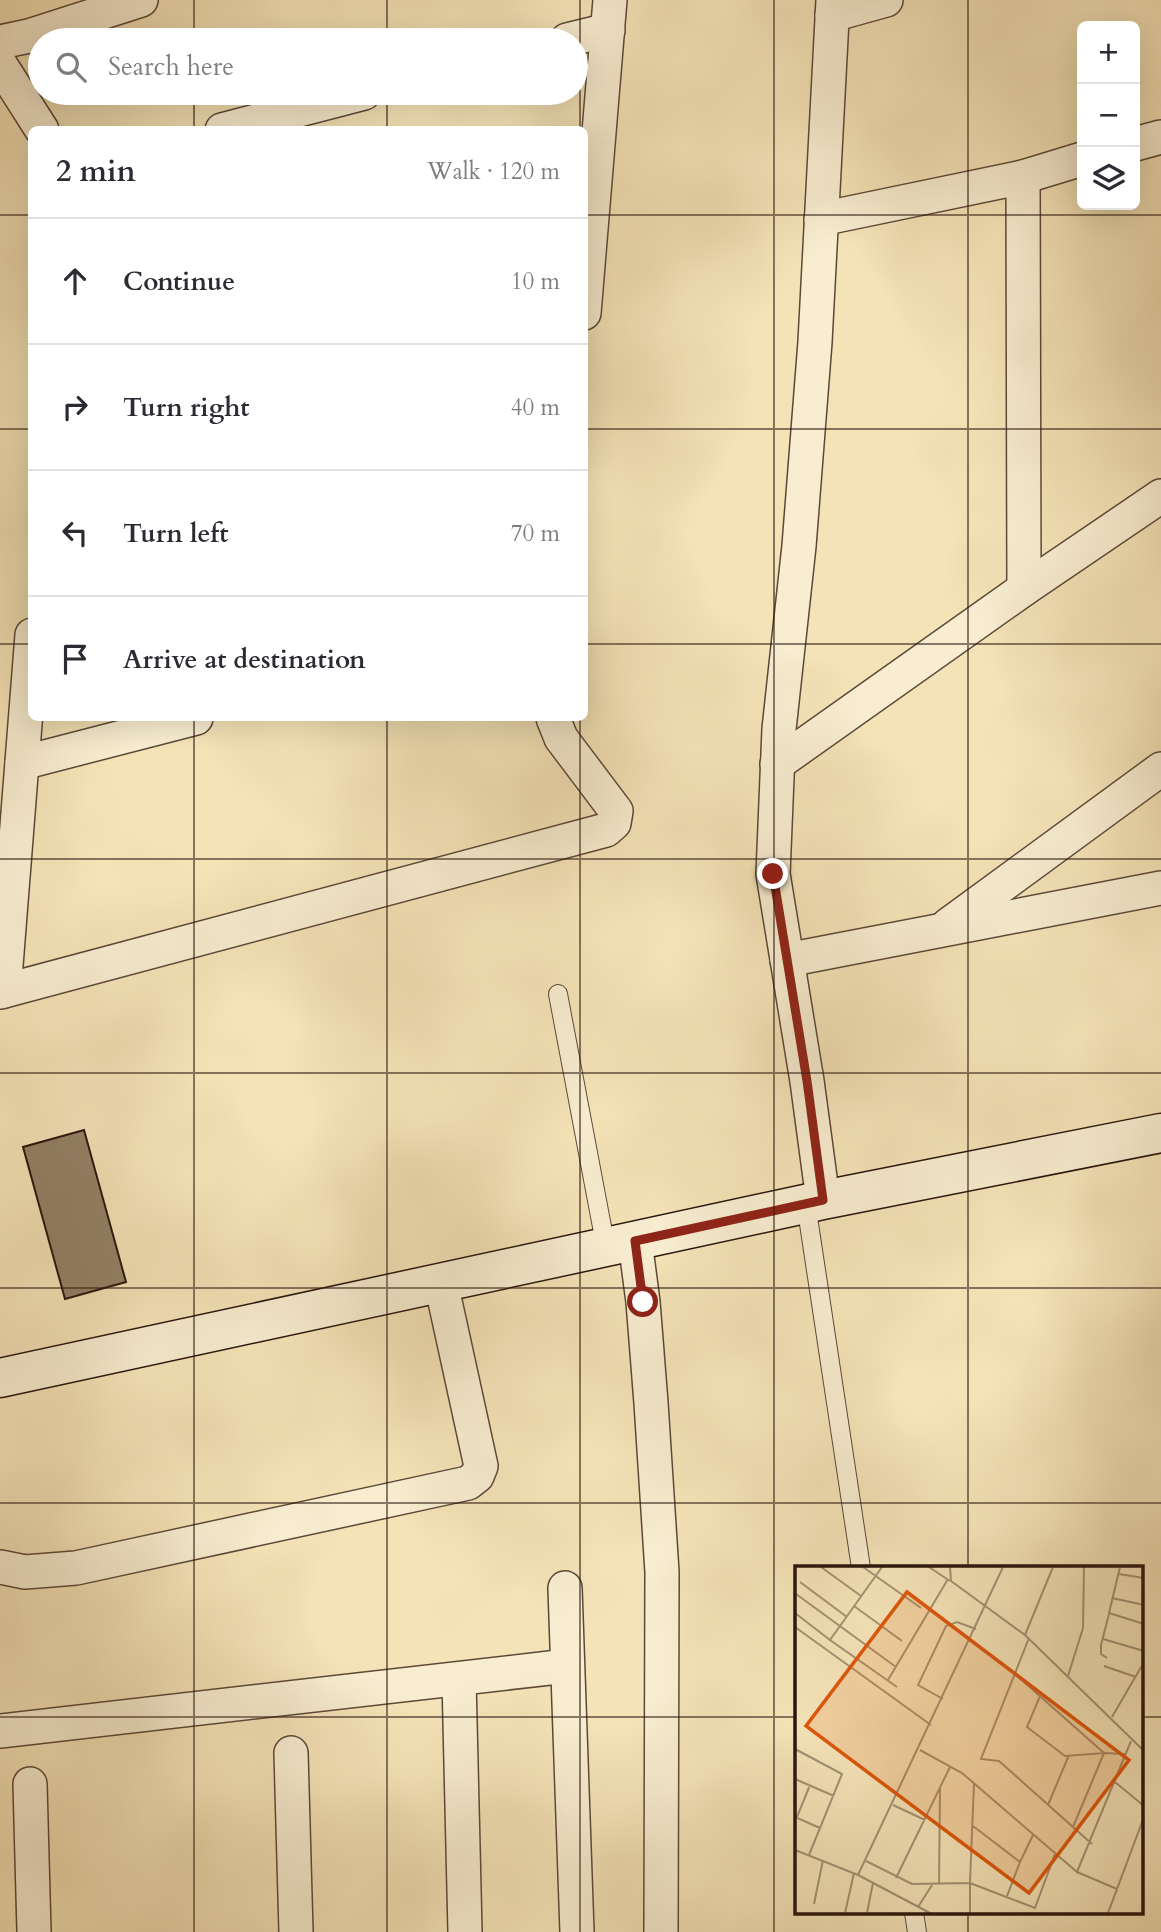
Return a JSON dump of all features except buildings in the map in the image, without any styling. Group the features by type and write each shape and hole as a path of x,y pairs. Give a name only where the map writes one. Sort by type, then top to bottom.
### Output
{"street":[{"path":"54,28 141,0"},
{"path":"815,1202 807,1081 773,874 779,729 799,546 815,342 832,8 886,0"},
{"path":"587,28 609,15"},
{"path":"588,248 609,15"},
{"path":"0,42 28,36"},
{"path":"0,64 39,126"},
{"path":"237,126 318,105"},
{"path":"1140,143 1161,137"},
{"path":"821,219 1023,177 1077,161"},
{"path":"1023,177 1024,589"},
{"path":"777,764 1024,589 1161,496"},
{"path":"28,686 2,992 606,830 614,823 616,810 561,738 554,721"},
{"path":"22,763 184,721"},
{"path":"941,931 1161,769"},
{"path":"787,960 1161,888"},
{"path":"0,1378 815,1202 1161,1133"},
{"path":"620,1244 643,1302 662,1573 661,1932"},
{"path":"0,1567 25,1572 76,1568 468,1483 477,1476 481,1465 441,1283"},
{"path":"565,1588 577,1932"},
{"path":"0,1731 567,1667"},
{"path":"459,1679 465,1932"},
{"path":"291,1753 296,1932"},
{"path":"30,1784 34,1932"}],"lane":[{"path":"558,994 620,1244"},
{"path":"815,1202 862,1566"},
{"path":"914,1914 917,1932"}],"route":[{"path":"643,1302 635,1241 823,1200 807,1081 773,874"}]}
